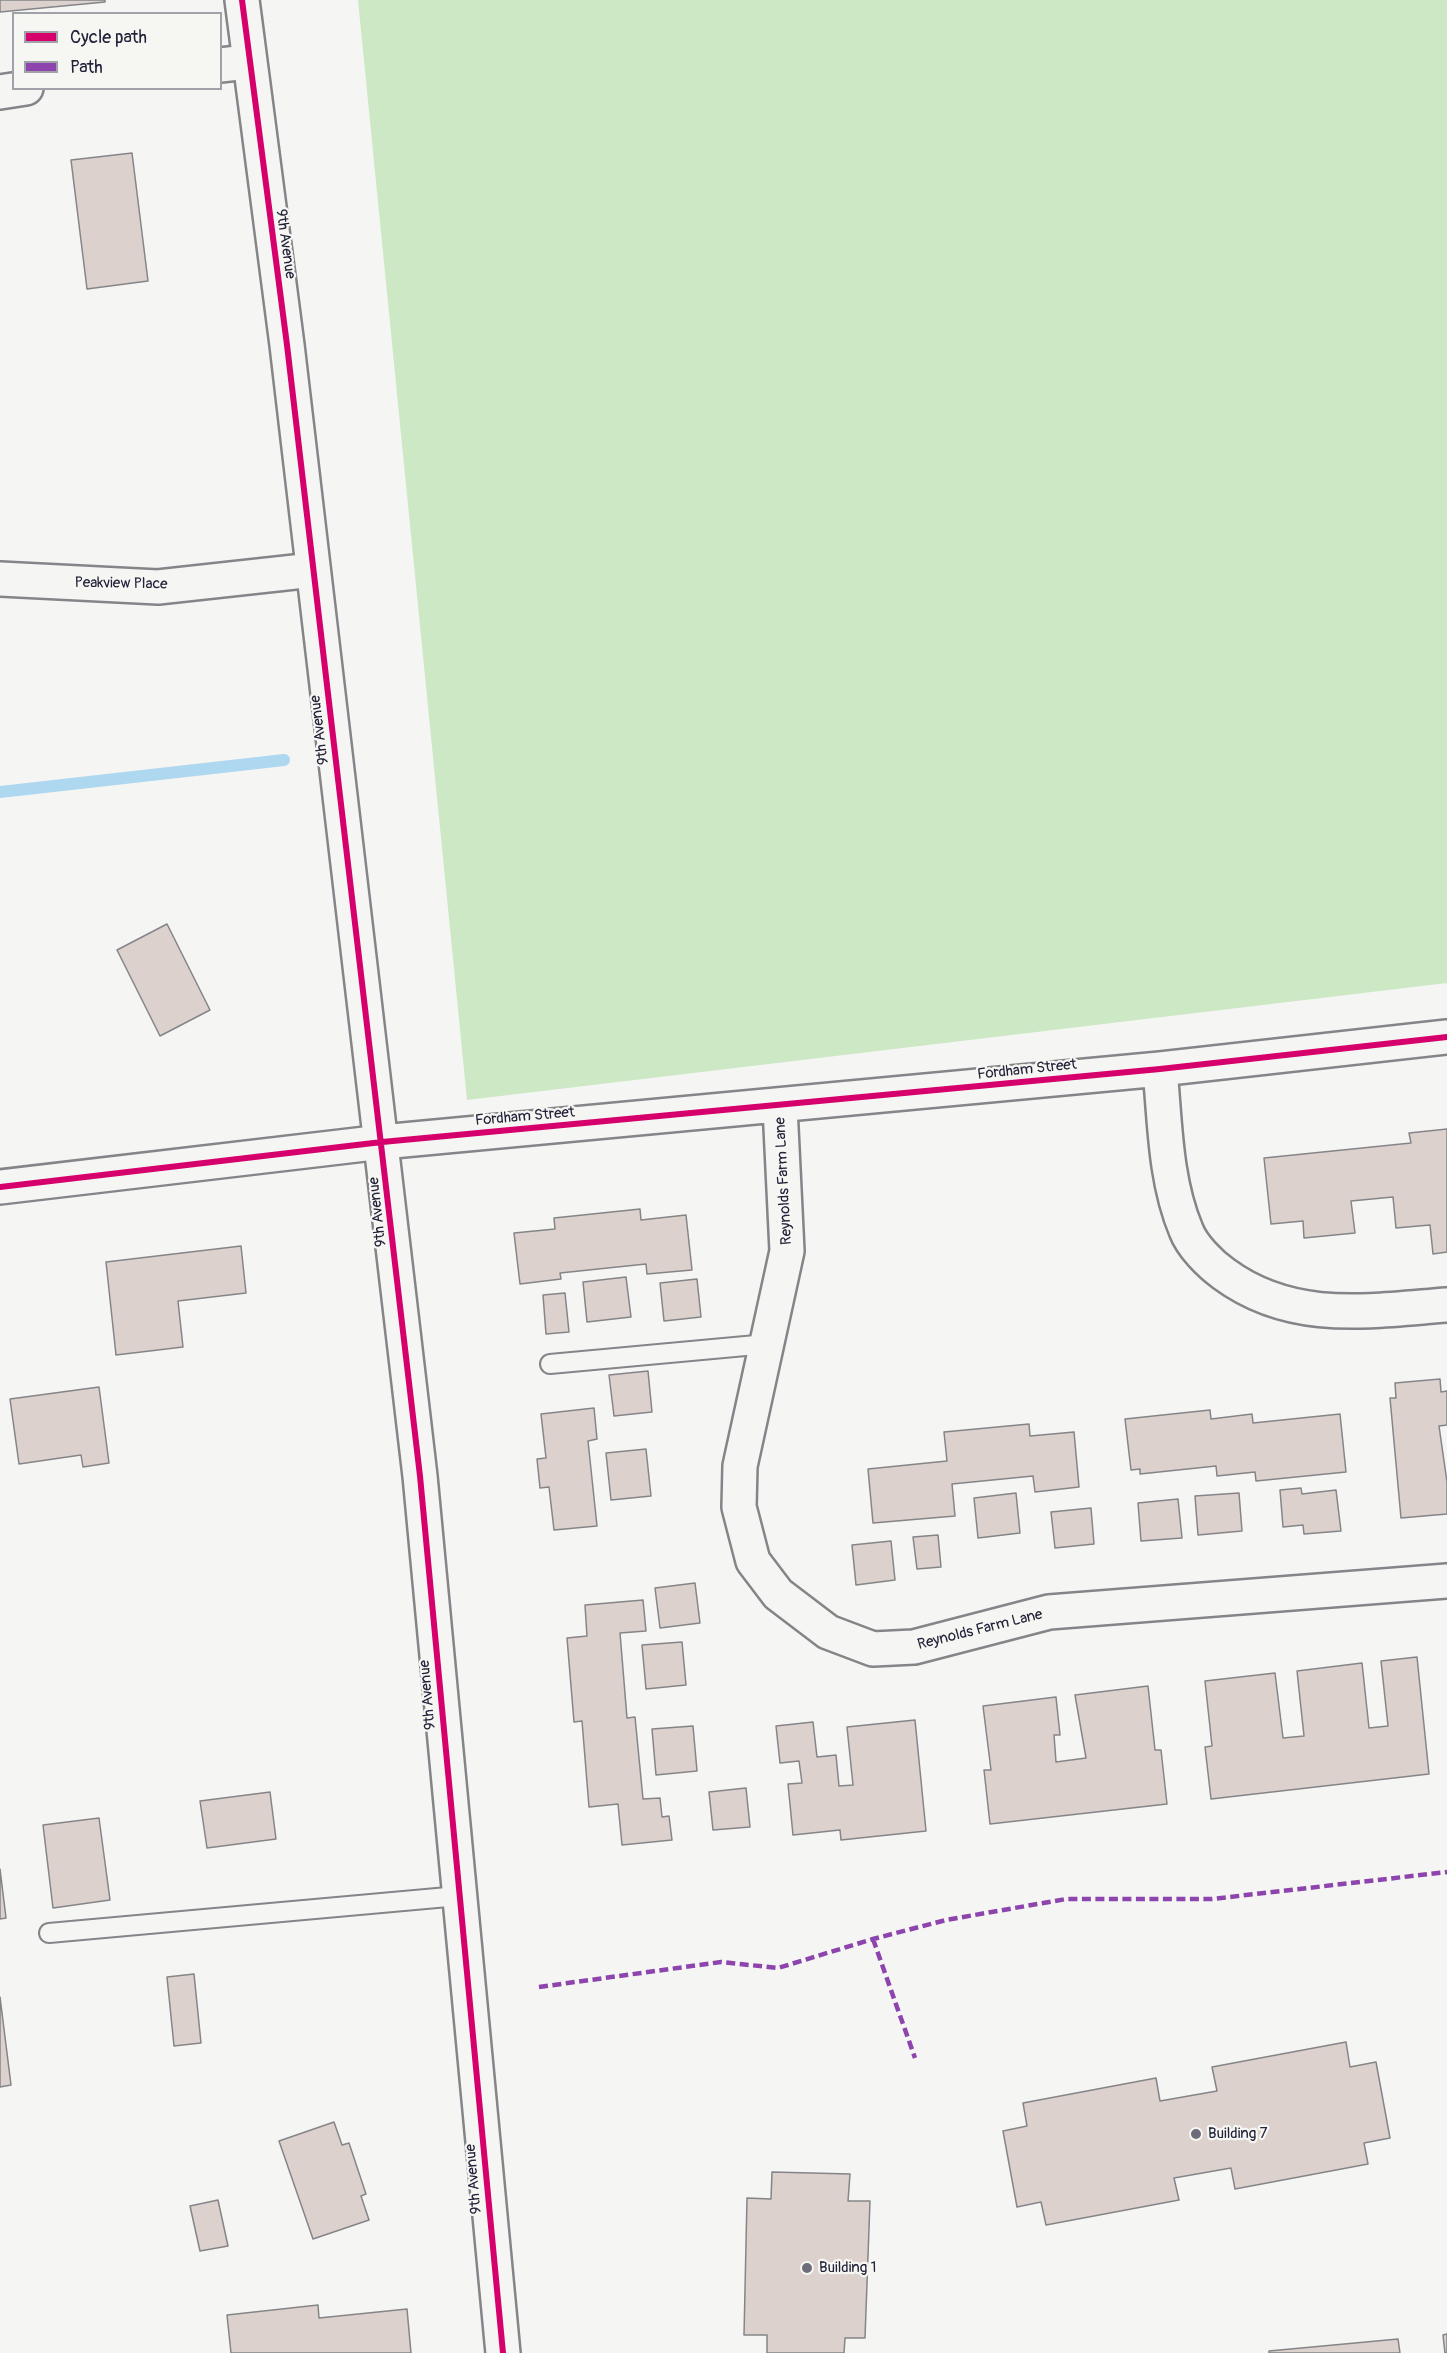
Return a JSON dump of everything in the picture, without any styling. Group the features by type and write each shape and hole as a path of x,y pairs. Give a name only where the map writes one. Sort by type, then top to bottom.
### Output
{"street":[{"name":"9th Avenue","path":"242,0 234,64 287,345 382,1142 420,1476 503,2353"},
{"name":"Peakview Place","path":"0,579 158,587 313,570"},
{"name":"Fordham Street","path":"0,1187 382,1142 780,1107 1160,1069 1447,1037"},
{"path":"1160,1069 1170,1180 1186,1232 1213,1266 1247,1291 1287,1306 1348,1313 1447,1305"},
{"name":"Reynolds Farm Lane","path":"780,1107 787,1251 740,1466 739,1507 753,1561 778,1594 828,1632 873,1649 914,1647 1049,1612 1447,1581"}],"lane":[{"path":"550,1364 767,1344"},
{"path":"49,1933 459,1896"}],"green space":[{"path":"358,0 1447,0 1447,983 467,1100"}],"building":[{"path":"0,0 105,0 105,2 0,12"},
{"path":"132,153 148,281 87,289 71,160"},
{"path":"167,924 210,1010 160,1036 117,950"},
{"path":"1447,1129 1447,1252 1433,1254 1430,1225 1396,1228 1393,1197 1351,1201 1355,1233 1304,1238 1303,1221 1271,1224 1264,1158 1411,1143 1409,1133"},
{"path":"640,1209 641,1220 686,1215 692,1270 647,1274 646,1264 560,1273 561,1279 520,1284 514,1233 555,1229 554,1218"},
{"path":"241,1246 246,1293 178,1301 183,1347 116,1355 106,1262"},
{"path":"626,1277 631,1317 587,1322 583,1282"},
{"path":"697,1279 701,1317 664,1321 660,1283"},
{"path":"565,1293 569,1332 546,1334 543,1295"},
{"path":"648,1371 652,1412 614,1416 609,1375"},
{"path":"1440,1379 1441,1392 1447,1391 1447,1425 1439,1426 1447,1482 1447,1514 1401,1518 1390,1398 1396,1398 1395,1383"},
{"path":"99,1387 109,1463 83,1467 81,1455 19,1464 10,1399"},
{"path":"594,1408 597,1439 588,1441 597,1526 554,1530 549,1487 540,1488 537,1459 546,1458 541,1414"},
{"path":"1210,1410 1211,1419 1252,1414 1253,1423 1340,1414 1346,1472 1256,1481 1255,1472 1217,1476 1216,1466 1140,1474 1140,1469 1131,1470 1125,1419"},
{"path":"1029,1424 1030,1436 1074,1432 1079,1487 1035,1492 1033,1476 952,1484 955,1516 873,1523 868,1469 947,1461 944,1432"},
{"path":"646,1449 651,1496 611,1500 606,1453"},
{"path":"1301,1488 1302,1494 1336,1490 1341,1531 1304,1534 1303,1525 1283,1527 1280,1490"},
{"path":"1016,1493 1020,1533 978,1538 974,1498"},
{"path":"1239,1493 1242,1531 1198,1535 1195,1496"},
{"path":"1178,1499 1182,1538 1141,1541 1138,1503"},
{"path":"1091,1508 1094,1544 1055,1548 1051,1512"},
{"path":"938,1535 941,1567 917,1569 913,1537"},
{"path":"891,1541 895,1580 856,1585 852,1545"},
{"path":"695,1583 700,1623 660,1628 655,1588"},
{"path":"643,1600 646,1631 620,1633 627,1718 635,1717 643,1799 660,1798 662,1817 669,1816 672,1840 622,1845 618,1804 589,1807 582,1721 574,1722 567,1638 587,1636 585,1605"},
{"path":"682,1642 686,1685 646,1689 642,1645"},
{"path":"1417,1657 1429,1774 1211,1799 1205,1747 1212,1746 1205,1681 1275,1673 1283,1738 1304,1736 1297,1671 1362,1663 1369,1728 1388,1726 1381,1661"},
{"path":"1148,1686 1155,1750 1161,1750 1167,1804 990,1824 984,1770 991,1770 983,1706 1056,1697 1060,1735 1054,1735 1056,1762 1086,1758 1075,1695"},
{"path":"915,1720 926,1831 841,1840 840,1830 793,1835 788,1784 802,1783 799,1761 780,1763 776,1726 813,1722 817,1757 836,1755 839,1786 853,1785 847,1727"},
{"path":"693,1726 697,1771 656,1775 652,1729"},
{"path":"746,1788 750,1827 713,1830 709,1792"},
{"path":"270,1792 276,1839 207,1848 200,1801"},
{"path":"99,1818 110,1900 53,1908 43,1825"},
{"path":"0,1869 6,1918 0,1919"},
{"path":"194,1974 201,2043 174,2046 167,1977"},
{"path":"0,1997 11,2085 0,2087"},
{"name":"Building 7","path":"1346,2042 1350,2067 1376,2062 1390,2138 1364,2143 1368,2164 1235,2189 1231,2168 1174,2178 1179,2200 1046,2225 1041,2202 1017,2207 1003,2131 1027,2126 1023,2103 1156,2078 1160,2101 1217,2091 1212,2067"},
{"path":"334,2122 342,2145 349,2143 366,2194 361,2196 369,2220 313,2239 279,2141"},
{"name":"Building 1","path":"772,2172 850,2174 848,2201 870,2201 865,2338 845,2338 844,2353 767,2353 767,2335 744,2335 747,2198 771,2199"},
{"path":"218,2200 228,2246 200,2251 190,2206"},
{"path":"318,2305 319,2318 407,2309 411,2353 231,2353 227,2315"},
{"path":"1447,2334 1447,2353 1445,2353 1443,2335"},
{"path":"1398,2339 1400,2353 1269,2353 1269,2351"}],"waterway":[{"path":"0,792 284,760"}],"marked path":[{"path":"539,1987 721,1962 778,1968 946,1920 1066,1899 1212,1899 1447,1872"},
{"path":"873,1939 915,2058"}],"cycle path":[{"path":"242,0 287,345 420,1476 503,2353"},
{"path":"0,1187 382,1142 1160,1069 1447,1037"}],"place":[{"name":"Building 7","path":"1196,2134"},
{"name":"Building 1","path":"807,2268"}]}
